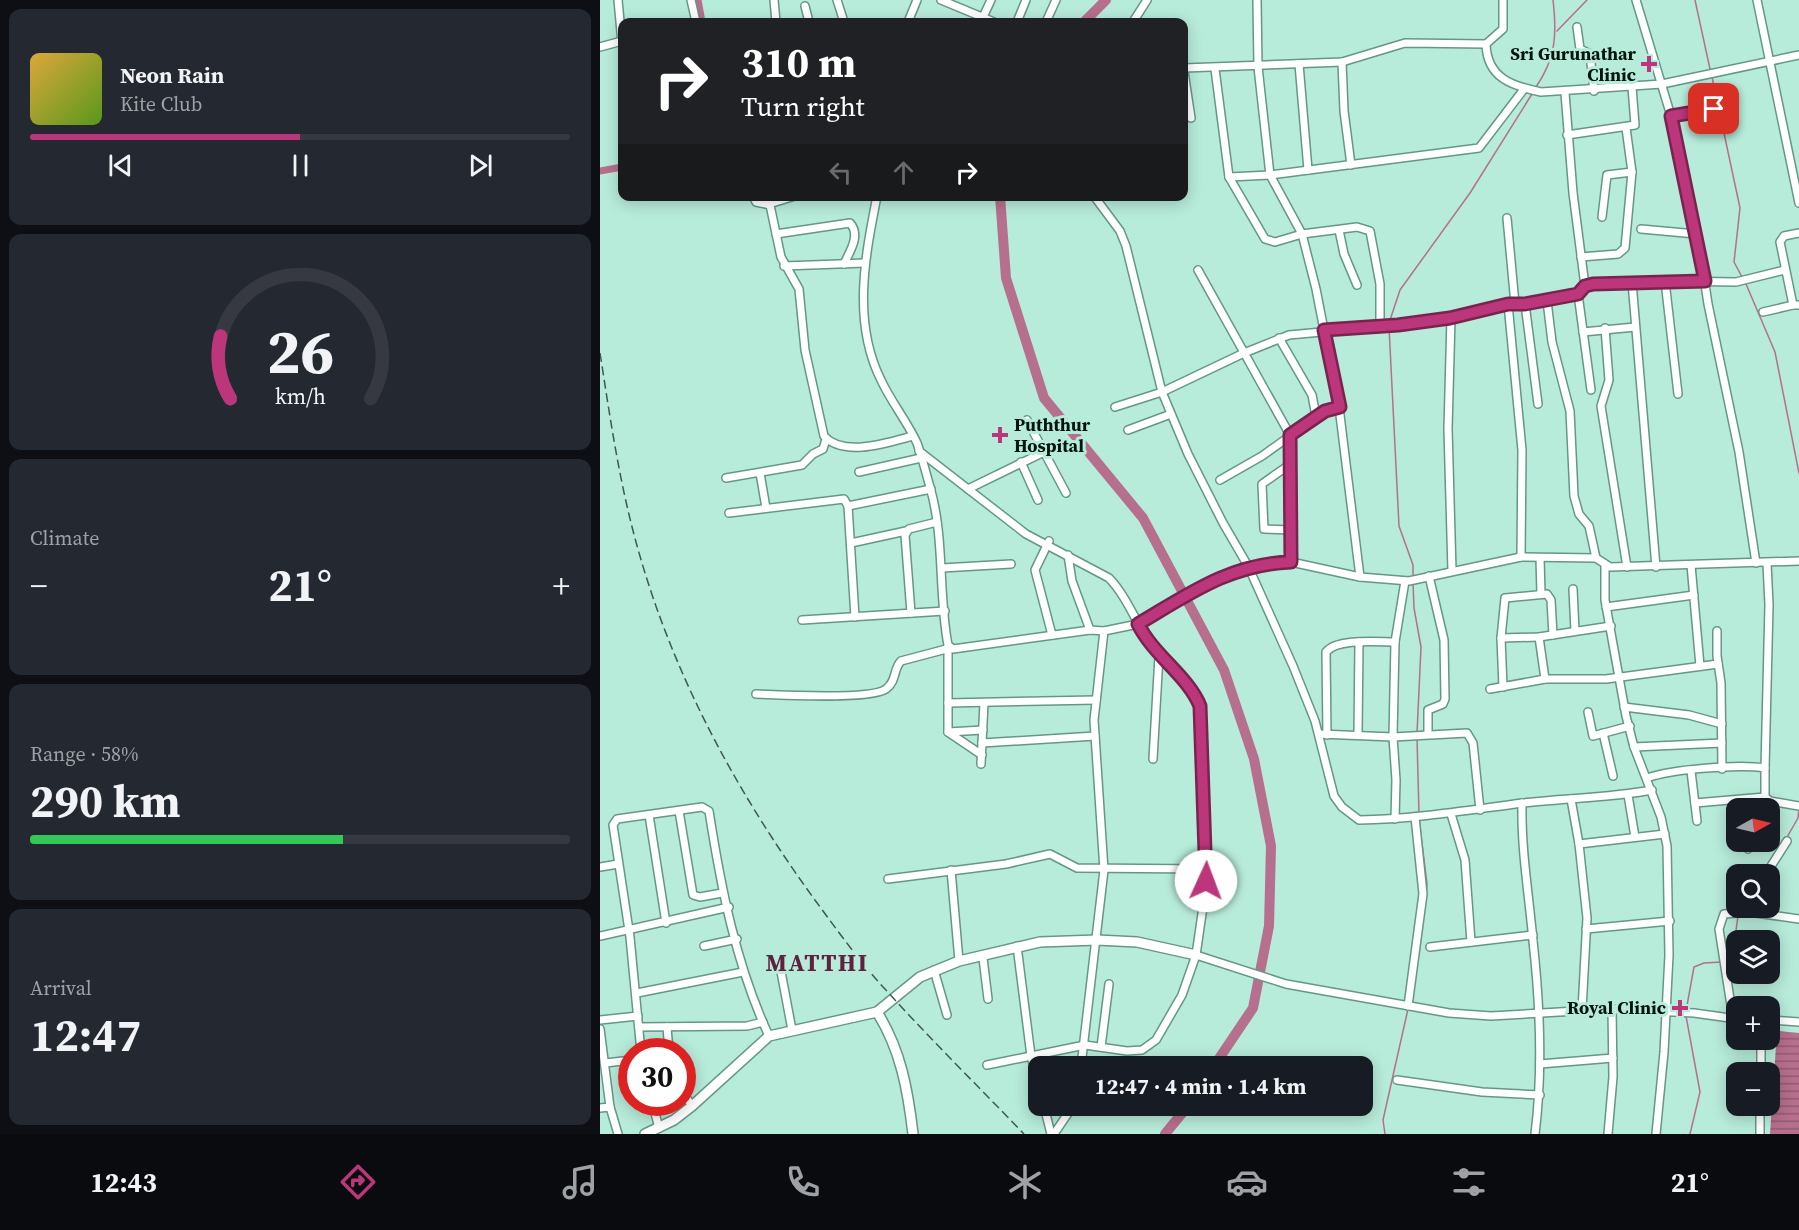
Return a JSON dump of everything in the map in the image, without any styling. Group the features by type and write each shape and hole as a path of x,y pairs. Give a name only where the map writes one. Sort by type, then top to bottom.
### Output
{"main road":[{"path":"696,1102 769,1036 878,1012 896,1000 907,986 934,970 959,962 983,958 1017,946 1040,942 1097,940 1137,942 1196,955"},
{"path":"878,1012 891,1034 903,1071 913,1134"},
{"path":"645,1134 677,1116"}],"street":[{"path":"618,0 620,18"},
{"path":"691,0 695,18"},
{"path":"774,0 776,18"},
{"path":"837,0 843,18"},
{"path":"910,18 917,0"},
{"path":"941,0 955,3 983,17 991,0"},
{"path":"1019,18 1026,0"},
{"path":"1048,18 1056,0"},
{"path":"1136,18 1147,0"},
{"path":"1257,0 1258,68 1270,175 1302,234 1324,330 1340,407 1360,577"},
{"path":"1188,70 1342,62 1405,43 1486,44 1503,29 1503,0"},
{"path":"1636,0 1671,116 1739,452 1756,563"},
{"path":"1757,0 1799,202"},
{"path":"805,6 808,18"},
{"path":"1577,27 1580,49 1590,54 1594,91"},
{"path":"600,47 618,43"},
{"path":"1486,44 1489,66 1495,73 1526,89 1565,93 1662,84 1799,55"},
{"path":"1342,62 1344,111 1351,165"},
{"path":"1299,64 1308,170"},
{"path":"1215,69 1229,177 1265,239 1275,242 1302,234 1362,227 1370,231 1380,284 1382,327"},
{"path":"1568,135 1626,128 1636,123 1632,87"},
{"path":"1229,177 1270,175 1479,148 1526,89"},
{"path":"1565,93 1585,286"},
{"path":"1188,97 1191,118"},
{"path":"1671,116 1714,109"},
{"path":"1581,257 1624,251 1632,172 1626,128"},
{"path":"1602,217 1607,175 1632,172"},
{"path":"756,201 770,204 779,201"},
{"path":"876,201 865,263 862,296 872,359 881,380 913,436 931,489 937,522 949,648 948,732"},
{"path":"1098,201 1120,231 1126,246 1162,392 1222,523 1248,566 1293,666 1318,734 1334,796 1342,807 1359,820 1395,819 1451,814 1522,803 1628,795 1652,790"},
{"path":"726,478 805,464 813,454 823,449 826,439 805,350 799,289 784,266 770,204"},
{"path":"1507,218 1522,450 1521,557"},
{"path":"776,234 850,223 855,234 844,264"},
{"path":"1641,229 1696,234"},
{"path":"1338,230 1358,285"},
{"path":"1762,312 1796,305 1785,270 1781,238 1799,233"},
{"path":"784,266 865,263"},
{"path":"1198,270 1290,435 1291,562"},
{"path":"1114,407 1162,392 1279,338 1324,330 1382,327 1450,318 1512,304 1547,301 1578,294 1585,286 1632,282 1749,281 1785,270"},
{"path":"1665,281 1678,394"},
{"path":"1632,282 1656,567"},
{"path":"1578,294 1591,390"},
{"path":"1547,301 1552,342 1570,411 1574,496 1579,514 1589,526 1596,558"},
{"path":"1525,304 1538,404"},
{"path":"1450,318 1448,429 1452,571"},
{"path":"1583,332 1605,328 1635,327"},
{"path":"1605,328 1609,380 1601,406 1627,567"},
{"path":"1279,338 1312,395 1316,416"},
{"path":"1220,480 1262,456 1316,416 1340,407"},
{"path":"1128,430 1171,414"},
{"path":"1027,420 1066,493"},
{"path":"826,439 847,446 869,447 913,436"},
{"path":"968,489 1044,452"},
{"path":"859,472 920,454"},
{"path":"920,454 1026,534 1048,543 1108,578 1117,587 1159,656 1195,693 1200,706 1206,869 1196,955 1182,994 1156,1040 1142,1050 1127,1051 1085,1045 1032,1056 1017,946"},
{"path":"1021,462 1038,500"},
{"path":"1289,465 1265,480 1261,491 1264,529 1291,530"},
{"path":"760,473 766,508"},
{"path":"848,506 931,489"},
{"path":"729,513 844,499 848,506 855,617"},
{"path":"851,543 937,522"},
{"path":"906,531 911,613"},
{"path":"1048,543 1035,570 1052,635"},
{"path":"1068,555 1072,581 1090,630"},
{"path":"756,694 836,695 882,691 895,679 897,666 901,661 949,648 1090,630 1104,631 1138,624 1248,566 1291,562 1360,577 1407,581 1521,557 1596,558 1605,565 1627,567 1799,561"},
{"path":"1540,558 1541,594"},
{"path":"1765,797 1769,605 1767,563"},
{"path":"942,568 1011,564"},
{"path":"1605,565 1606,607 1624,707 1634,747 1652,790 1665,834 1670,921 1666,1012 1656,1134"},
{"path":"1691,565 1700,666"},
{"path":"1426,735 1428,710 1443,704 1445,699 1444,640 1427,577"},
{"path":"1395,819 1396,780 1393,737 1395,642 1407,581"},
{"path":"1573,589 1575,631"},
{"path":"1503,687 1501,638 1505,598 1547,594 1551,600 1553,634"},
{"path":"1606,607 1694,595"},
{"path":"802,620 945,611"},
{"path":"1501,638 1539,637 1611,626"},
{"path":"1083,1056 1104,870 1095,736 1096,700 1104,631"},
{"path":"1717,632 1722,769"},
{"path":"1539,637 1545,680"},
{"path":"1327,735 1326,652 1333,646 1359,642 1395,642"},
{"path":"1358,734 1359,642"},
{"path":"1153,759 1159,656"},
{"path":"1490,689 1545,680 1619,676 1718,664"},
{"path":"948,703 1096,700"},
{"path":"948,732 982,760 984,703"},
{"path":"1624,707 1697,716 1722,724"},
{"path":"1588,712 1592,735 1630,726"},
{"path":"948,732 983,730"},
{"path":"1318,734 1412,737 1462,732 1471,737 1480,810"},
{"path":"1603,733 1613,776"},
{"path":"982,743 1095,736"},
{"path":"1634,747 1722,743"},
{"path":"1647,778 1662,773 1765,768"},
{"path":"1691,771 1697,821"},
{"path":"1628,795 1635,837"},
{"path":"1758,798 1765,797 1770,801 1796,805"},
{"path":"1571,799 1579,844 1586,929 1582,1010"},
{"path":"1695,803 1726,801"},
{"path":"1522,803 1523,859 1533,935 1540,1064 1540,1095 1535,1134"},
{"path":"640,1038 637,993 618,864 614,820 708,809 722,893 729,908 743,972 769,1036"},
{"path":"679,811 693,896 722,893"},
{"path":"1451,814 1466,860 1471,942"},
{"path":"649,815 666,923"},
{"path":"1405,1005 1423,894 1414,817"},
{"path":"1579,844 1665,834"},
{"path":"1772,864 1787,841"},
{"path":"888,879 1005,864 1050,854 1077,868 1206,869"},
{"path":"600,867 618,864"},
{"path":"951,870 959,962"},
{"path":"600,936 729,908"},
{"path":"1726,914 1720,920 1719,929 1731,996"},
{"path":"1780,917 1799,920"},
{"path":"1586,929 1670,921"},
{"path":"1430,947 1533,935"},
{"path":"704,946 737,939"},
{"path":"1196,955 1286,984 1418,1008 1491,1016 1612,1010 1681,1012 1726,1017"},
{"path":"983,958 988,999"},
{"path":"779,961 792,1030"},
{"path":"934,970 947,1016"},
{"path":"637,993 743,972"},
{"path":"1101,1047 1109,984"},
{"path":"1608,1134 1613,1058 1612,1010"},
{"path":"600,1020 638,1016"},
{"path":"1780,1021 1799,1022"},
{"path":"639,1028 747,1026 763,1022"},
{"path":"667,1027 668,1038"},
{"path":"600,1029 603,1068 610,1107 618,1134"},
{"path":"987,1065 1028,1057"},
{"path":"1540,1064 1613,1058"},
{"path":"603,1068 618,1064"},
{"path":"1397,1080 1482,1092 1540,1095"},
{"path":"600,1108 610,1107"},
{"path":"656,1116 659,1128"},
{"path":"1047,1116 1052,1134"},
{"path":"1052,1134 1066,1116"},
{"path":"1760,1116 1760,1134"}],"shaded area":[{"path":"1780,1031 1799,1033 1799,1134 1770,1134 1771,1116 1780,1116 1780,1062 1775,1062 1776,1050 1780,1050"}],"waterway":[{"path":"698,0 701,18"},
{"path":"1088,18 1106,0"},
{"path":"1536,87 1548,66 1554,45 1553,0"},
{"path":"1557,31 1587,0"},
{"path":"1695,0 1710,69"},
{"path":"1712,77 1740,208 1734,262 1742,277"},
{"path":"1389,323 1400,290 1470,193 1532,94"},
{"path":"600,171 618,168"},
{"path":"1000,201 1006,278 1044,398 1143,518 1224,670 1254,759 1271,846 1269,926 1253,1008 1221,1056"},
{"path":"1746,284 1775,352 1799,473"},
{"path":"1389,327 1399,526 1413,565 1413,578"},
{"path":"1413,583 1414,608 1421,647 1417,733"},
{"path":"1417,738 1419,814"},
{"path":"1786,839 1798,818 1799,808"},
{"path":"1419,819 1427,884 1426,894"},
{"path":"1736,930 1738,918"},
{"path":"1686,1011 1694,967 1704,963 1722,962"},
{"path":"1385,1134 1383,1120 1408,1009"},
{"path":"1686,1016 1700,1092 1690,1134"},
{"path":"1165,1134 1180,1116"}],"railway":[{"path":"600,353 615,448 636,542 650,590 687,682 731,771 783,855 856,955 919,1026 1024,1134"}],"place":[{"name":"Sri Gurunathar Clinic","path":"1649,64"},
{"name":"Puththur Hospital","path":"1000,435"},
{"name":"Royal Clinic","path":"1680,1008"}],"district":[{"name":"MATTHI","path":"817,963"}],"route":[{"path":"1206,881 1207,854 1200,706 1195,693 1159,656 1144,637 1138,624 1200,588 1248,566 1291,562 1290,435 1316,416 1340,407 1329,364 1324,330 1398,325 1450,318 1508,304 1547,301 1578,294 1585,286 1593,284 1705,281 1671,116 1714,109"}]}
